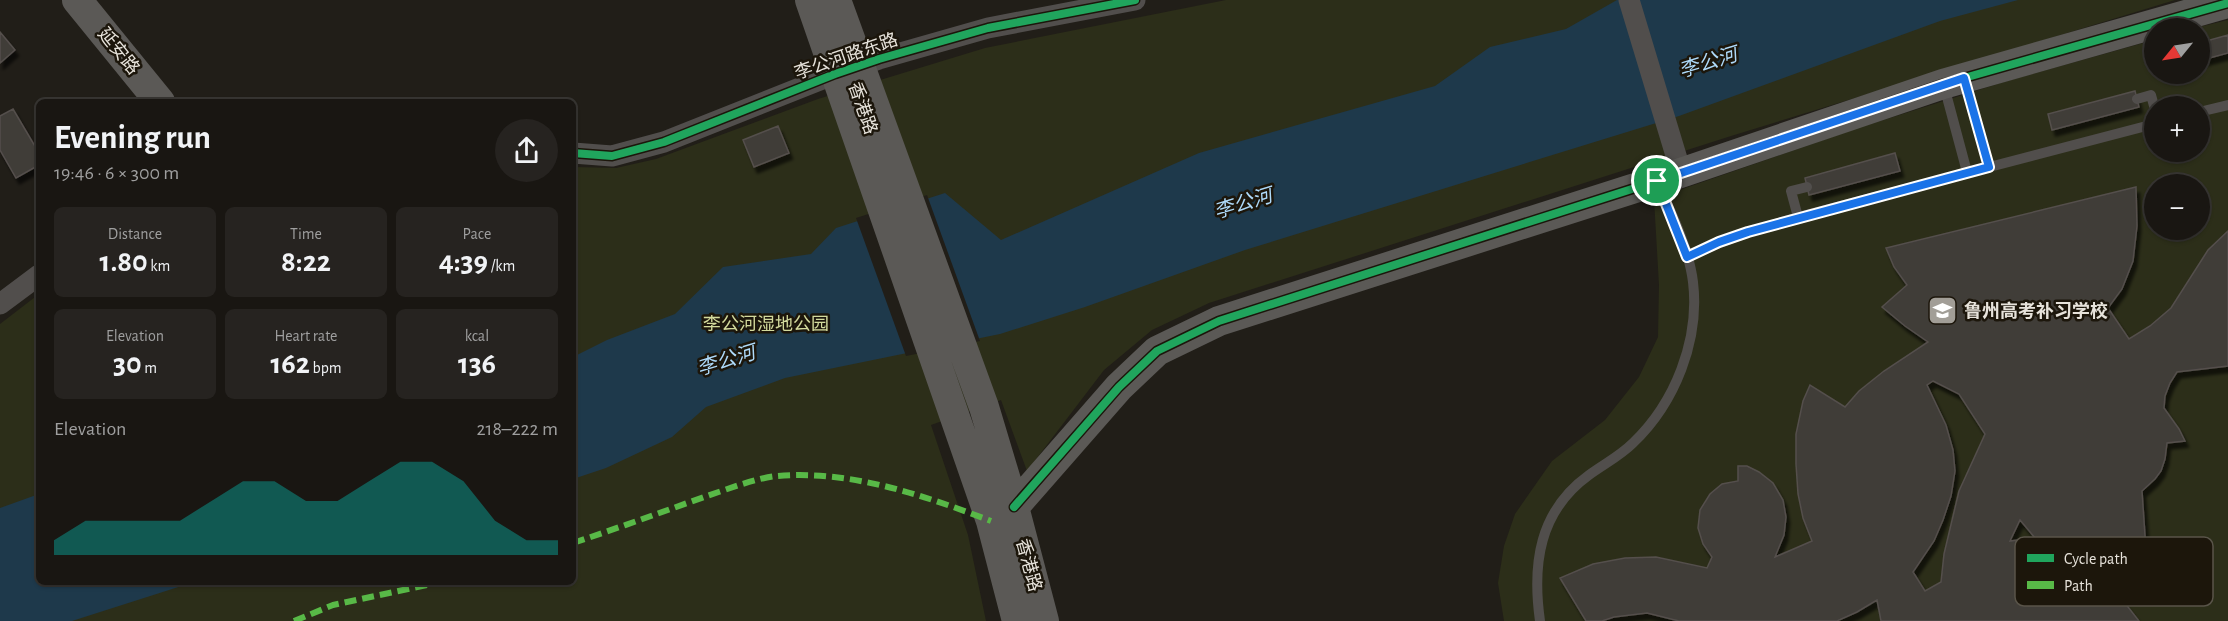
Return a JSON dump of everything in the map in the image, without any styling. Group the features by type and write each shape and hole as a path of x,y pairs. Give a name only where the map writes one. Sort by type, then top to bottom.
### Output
{"main road":[{"name":"延安路","path":"77,0 158,99"},
{"name":"香港路","path":"810,0 847,70 876,153 956,418 990,521 1017,621"},
{"name":"香港路","path":"836,0 847,70"},
{"path":"1014,507 1119,387 1157,351 1219,321 1669,177 1954,81 2228,3"},
{"name":"香港路","path":"876,153 984,407 1014,507 1044,621"}],"street":[{"name":"李公河路东路","path":"576,153 612,156 664,142 879,59 988,28 1135,0"},
{"path":"1629,0 1669,132 1669,177"},
{"path":"0,304 36,277"}],"lane":[{"path":"1954,81 1989,167"},
{"path":"1954,81 1966,172"},
{"path":"2137,99 2144,97"},
{"path":"2210,109 2228,105"},
{"path":"1687,257 1719,242 1798,217 2144,127"},
{"path":"1540,621 1537,568 1542,540 1551,517 1567,494 1634,443 1656,417 1675,386 1688,350 1693,313 1693,282 1669,177"},
{"path":"1798,217 1791,191 1807,187"}],"green space":[{"name":"李公河湿地公园","path":"1226,0 2175,0 1731,136 1209,303 1152,330 1104,370 1027,471 1001,400 931,425 968,535 986,621 0,621 0,324 36,296 36,585 576,585 576,167 616,168 656,159 818,99 985,48"},
{"name":"鲁州高考补习学校","path":"2228,20 2228,621 1504,621 1498,583 1504,546 1515,514 1552,461 1605,420 1639,377 1658,337 1659,285 1654,199 1855,129 2007,81 2144,43 2144,84 2210,84 2210,24"}],"water":[{"name":"李公河","path":"1617,0 2018,0 1940,21 1679,116 1245,250 1085,307 1000,334 785,378 706,407 672,437 606,468 576,478 576,356 607,340 675,314 723,267 811,254 836,228 945,193 1001,240 1199,153 1435,86 1490,47 1566,29"},
{"path":"36,495 36,585 185,585 72,621 0,621 0,508"}],"pier":[{"path":"927,195 980,341 906,356 856,218"}],"building":[{"path":"0,32 15,50 0,63"},
{"path":"2228,35 2228,53 2210,58 2210,40"},
{"path":"2135,91 2139,107 2052,130 2048,114"},
{"path":"13,109 36,148 36,167 16,178 0,150 0,116"},
{"path":"778,126 789,153 754,167 743,140"},
{"path":"1895,153 1900,171 1809,195 1805,178"},
{"path":"2136,187 2137,226 2133,261 2122,289 2108,308 2129,339 2150,326 2171,308 2208,250 2228,231 2228,366 2177,372 2170,383 2165,396 2164,408 2185,441 2167,443 2161,471 2142,491 2145,537 2034,537 2020,520 2010,541 2015,540 2015,606 2127,606 2139,621 1881,621 1877,600 1837,621 1679,621 1647,613 1614,617 1602,621 1586,621 1560,578 1593,564 1625,558 1656,557 1707,568 1712,557 1703,544 1698,528 1700,510 1710,494 1722,484 1738,481 1738,466 1747,466 1759,472 1773,483 1783,500 1786,517 1784,535 1775,557 1812,541 1803,518 1798,494 1796,464 1796,434 1803,401 1810,385 1845,407 1859,391 1884,371 1928,342 1882,307 1907,285 1894,267 1886,248","holes":["1933,381 1959,394 1985,434 1959,491 1944,554 1941,582 1925,591 1913,572 1934,541 1943,520 1951,496 1955,471 1953,450 1946,425 1927,385"]}],"marked path":[{"path":"576,542 733,487 777,476 832,477 886,486 991,521"},
{"path":"294,621 333,605 427,585"}],"cycle path":[{"path":"576,153 612,156 664,142 835,74 879,59 988,28 1135,0"},
{"path":"1014,507 1119,387 1157,351 1219,321 1657,181 1943,84 2228,3"}],"place":[{"name":"鲁州高考补习学校","path":"1943,311"}],"route":[{"path":"1964,78 1989,167 1798,217 1719,242 1687,257 1657,181 1964,78"}]}
